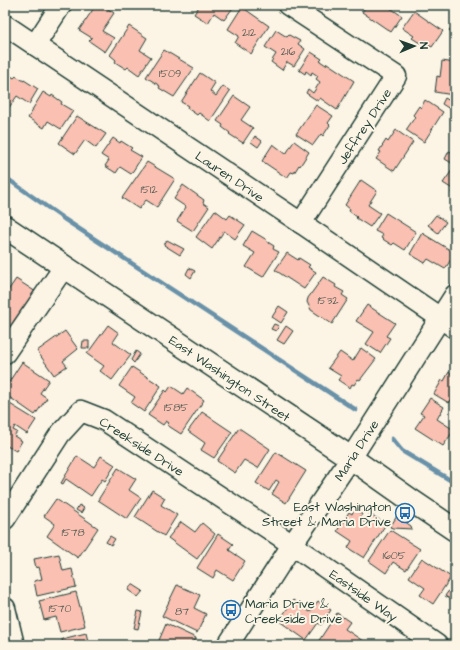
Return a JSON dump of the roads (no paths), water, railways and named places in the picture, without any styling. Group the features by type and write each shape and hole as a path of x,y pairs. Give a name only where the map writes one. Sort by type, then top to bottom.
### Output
{"main road":[{"name":"East Washington Street","path":"5,227 351,458 455,530"}],"street":[{"path":"35,45 61,5"},
{"name":"Jeffrey Drive","path":"288,5 396,76 301,223"},
{"name":"Lauren Drive","path":"5,25 301,223 447,323"},
{"path":"5,353 64,267"},
{"name":"Maria Drive","path":"228,645 292,545 351,458 447,323 455,295"},
{"name":"Creekside Drive","path":"5,519 60,434 81,411 104,420 292,545"},
{"name":"Eastside Way","path":"292,545 436,645"},
{"path":"5,608 14,645"}],"waterway":[{"path":"5,177 64,219 356,410"},
{"path":"392,439 402,451 455,483"}],"place":[{"name":"East Washington Street & Maria Drive","path":"405,513"},
{"name":"Maria Drive & Creekside Drive","path":"231,610"}]}
